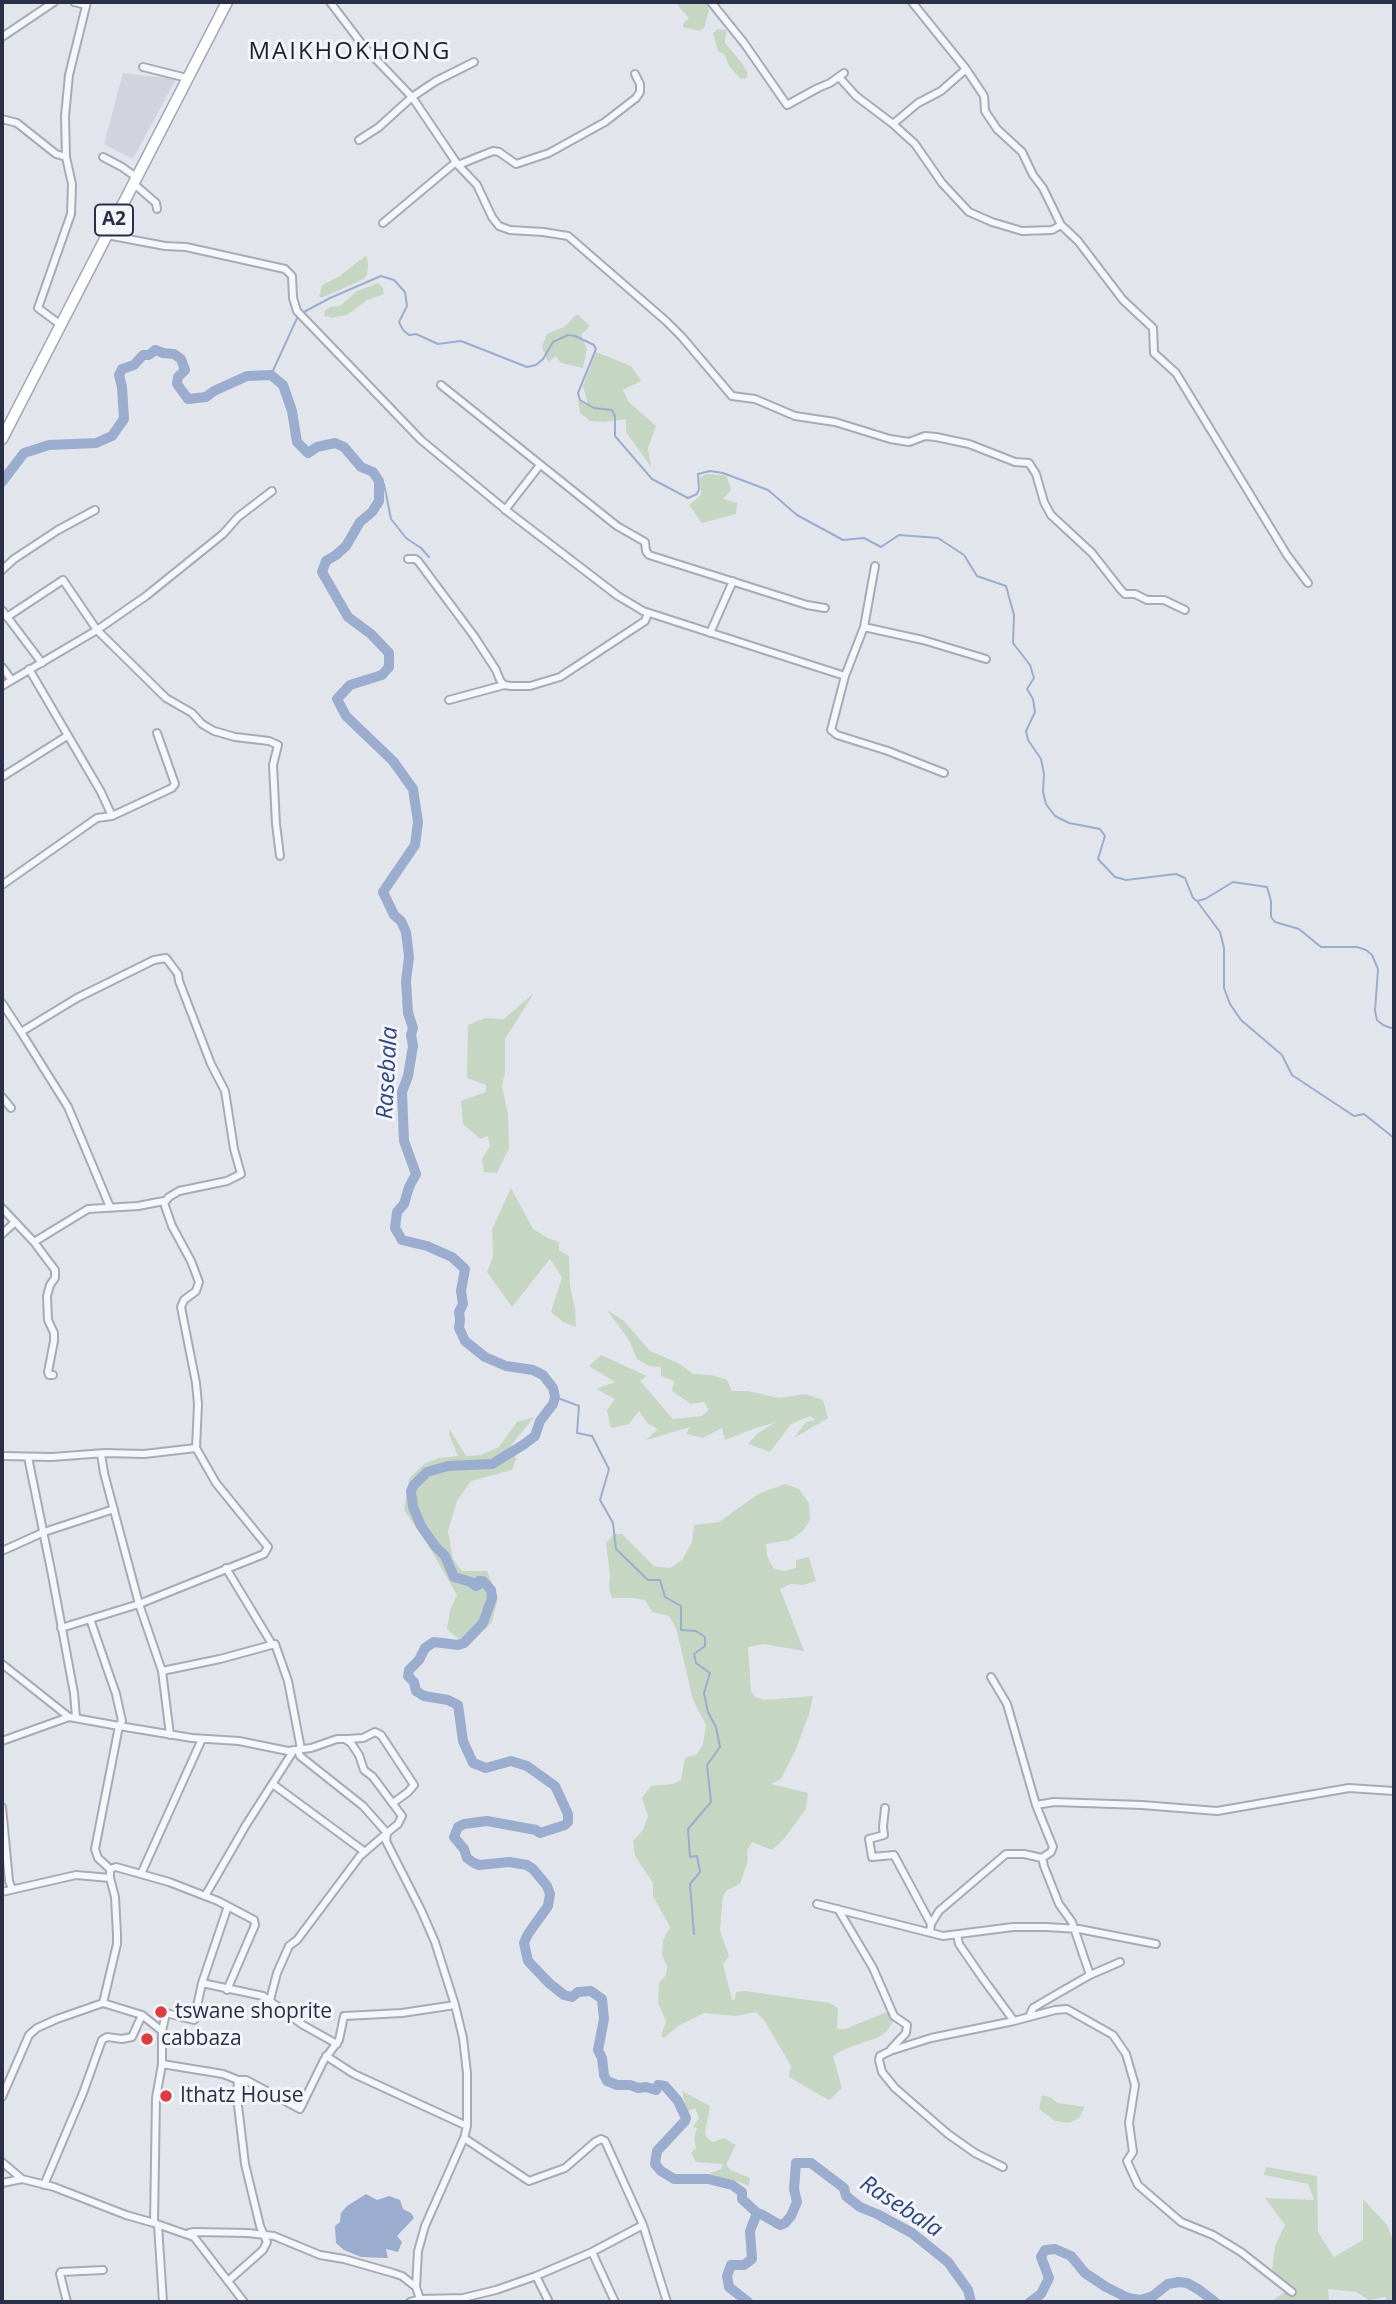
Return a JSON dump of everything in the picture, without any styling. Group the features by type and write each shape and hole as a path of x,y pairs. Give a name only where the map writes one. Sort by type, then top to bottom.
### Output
{"main road":[{"name":"A2","path":"2,439 227,2"}],"street":[{"path":"2,37 54,2"},
{"path":"61,324 38,307 71,214 72,184 66,157 65,116 69,75 87,4 74,2"},
{"path":"711,2 752,54 787,105 842,75 856,96 893,124 922,151 942,183 969,212 1022,231 1052,230 1061,225"},
{"path":"912,2 966,69 984,96 985,111 997,129 1022,152 1061,225 1078,240 1123,300 1153,328 1154,354 1176,373 1287,555 1308,583"},
{"path":"333,3 365,48 412,97 457,163 477,185 499,226 510,230 568,236 666,321 732,396 755,398 795,416 835,422 890,439 909,442 925,436 936,437 969,444 1015,462 1029,463 1036,474 1044,502 1051,515 1092,553 1125,594 1135,594 1147,600 1164,600 1185,610"},
{"path":"359,140 379,127 412,97 436,81 474,62"},
{"path":"143,67 187,78"},
{"path":"893,124 918,103 941,91 966,69"},
{"path":"383,223 457,163 499,152 516,164 549,153 605,122 640,92 640,84 635,74"},
{"path":"2,119 17,123 56,154 66,157"},
{"path":"103,157 122,167 156,203 157,209"},
{"path":"107,235 165,246 186,247 285,269 292,276 293,298 297,311 421,440 505,510 618,596 648,613 845,676"},
{"path":"440,385 617,526 645,542 649,555 807,605 825,608"},
{"path":"505,510 540,465"},
{"path":"2,686 97,630 159,586 272,491"},
{"path":"2,570 58,530 95,510"},
{"path":"408,559 418,561 474,636 504,685"},
{"path":"875,566 864,627 845,676 831,730 837,735 944,773"},
{"path":"7,617 63,580 97,630 166,698 192,713 202,724 214,731 278,745 273,765 280,856"},
{"path":"710,633 733,581"},
{"path":"2,610 42,663"},
{"path":"449,700 504,685 530,686 561,677 645,621 648,613"},
{"path":"864,627 923,640 986,659"},
{"path":"2,667 11,679"},
{"path":"29,669 101,792 112,816"},
{"path":"2,885 97,818 112,816 169,790 175,784 157,733"},
{"path":"2,777 67,736"},
{"path":"21,1032 127,972 166,958 178,974 178,981 211,1064 225,1091 234,1149 241,1174 227,1181 179,1191 164,1201 80,1212 34,1242"},
{"path":"2,1003 68,1107 110,1207"},
{"path":"2,1097 11,1108"},
{"path":"61,1628 139,1604 264,1554 268,1547 216,1483 197,1448 196,1383 181,1307 184,1300 196,1291 199,1282 172,1226 164,1201"},
{"path":"2,1208 45,1254 56,1274 47,1296 48,1320 54,1333 48,1372 53,1375"},
{"path":"2,1234 15,1222"},
{"path":"2,1456 144,1454 197,1448"},
{"path":"101,1454 139,1604 162,1671 170,1735"},
{"path":"28,1457 74,1693 73,1717"},
{"path":"2,1551 44,1532 114,1509"},
{"path":"226,1568 272,1644"},
{"path":"90,1619 116,1693 122,1721 95,1849 98,1858 110,1869 115,1897 117,1944 103,2003"},
{"path":"162,1671 220,1659 272,1644 278,1646 288,1681 300,1756 363,1806 387,1833 386,1841 435,1942 463,2038 467,2073 467,2126 425,2226 418,2251 416,2287 421,2300"},
{"path":"2,1664 73,1717 119,1726 170,1735 298,1750 337,1739 363,1738 375,1732 381,1735 414,1785 408,1793 393,1803"},
{"path":"930,1928 939,1911 1006,1854 1042,1858 1051,1852 1053,1847 1035,1805 1007,1704 991,1677"},
{"path":"2,1741 73,1717"},
{"path":"141,1874 202,1739"},
{"path":"270,2000 286,1949 297,1940 349,1868 402,1818 373,1777 364,1770 357,1751 345,1739"},
{"path":"205,1896 260,1803 298,1750"},
{"path":"274,1785 365,1852"},
{"path":"1035,1805 1054,1802 1217,1811 1349,1788 1394,1791"},
{"path":"2,1807 12,1889"},
{"path":"885,1808 884,1835 869,1839 872,1857 894,1855 930,1928"},
{"path":"1042,1858 1059,1905 1074,1929 1090,1975"},
{"path":"110,1869 116,1867 141,1874 205,1896 255,1922 227,1990"},
{"path":"2,1892 76,1875 110,1878"},
{"path":"817,1904 930,1928 943,1936 1024,1926 1074,1929 1156,1944"},
{"path":"163,2302 156,2224 156,2098 162,2064 162,2031 166,2013 194,2020 202,1983 228,1906"},
{"path":"838,1909 873,1968 894,2016 907,2025 906,2033 890,2051"},
{"path":"957,1935 959,1944 1014,2021"},
{"path":"1029,2017 1033,2008 1090,1975 1120,1962"},
{"path":"202,1983 270,2000 303,2025 337,2044"},
{"path":"2,2097 29,2035 57,2019 103,2003 142,2015 162,2031"},
{"path":"162,2064 246,2080 300,2109 326,2056 337,2044 346,2015 402,2013 455,2004"},
{"path":"1003,2167 975,2153 948,2134 894,2088 879,2065 880,2056 941,2036 1067,2009 1118,2039 1126,2054 1135,2085 1129,2123 1133,2152 1127,2161 1138,2185 1181,2222 1213,2235 1241,2252 1292,2292"},
{"path":"44,2185 102,2040 107,2037 132,2037 142,2015"},
{"path":"326,2056 354,2074 467,2126"},
{"path":"228,2281 263,2250 267,2242 260,2226 246,2164 237,2097 238,2080"},
{"path":"464,2138 529,2181 565,2168 595,2142 601,2139 605,2141 643,2225 667,2302"},
{"path":"2,2162 22,2179 126,2216 189,2233 265,2235 320,2255 402,2276 416,2287"},
{"path":"2,2183 22,2179"},
{"path":"410,2302 474,2296 536,2276 592,2252 643,2225"},
{"path":"189,2233 244,2302"},
{"path":"592,2252 615,2302"},
{"path":"67,2302 61,2272 103,2270"},
{"path":"536,2276 549,2302"}],"shaded area":[{"path":"123,73 176,79 133,159 104,144"}],"green space":[{"path":"675,2 707,2 709,11 704,28 700,31 683,27 689,18"},
{"path":"717,29 726,30 725,43 742,63 747,78 741,79 729,66 725,55 718,51 713,34"},
{"path":"365,256 367,275 362,280 321,298 319,296 322,285 340,276"},
{"path":"378,283 384,294 367,300 347,315 324,317 325,311 330,307 340,306 357,291"},
{"path":"577,314 590,326 581,335 587,349 583,368 561,363 556,356 548,362 542,347 547,334 564,327"},
{"path":"596,352 631,366 641,381 623,390 629,402 656,426 648,448 651,467 626,432 626,419 590,421 580,413 578,400 588,405 583,386"},
{"path":"723,474 727,477 731,490 723,499 737,503 736,514 702,523 694,512 689,505 701,495 700,477"},
{"path":"534,993 505,1039 502,1087 508,1114 509,1148 497,1173 484,1172 482,1159 490,1146 488,1136 480,1139 463,1124 461,1101 486,1092 486,1085 467,1078 468,1025 485,1018 504,1019"},
{"path":"511,1188 533,1229 559,1242 559,1250 569,1256 576,1327 563,1322 551,1312 562,1277 550,1259 512,1307 487,1272 493,1257 492,1229"},
{"path":"607,1310 624,1321 650,1351 676,1362 694,1374 712,1375 727,1380 732,1391 748,1391 779,1398 805,1394 823,1400 828,1418 794,1438 806,1422 816,1420 810,1416 791,1424 770,1452 748,1444 758,1433 776,1422 725,1440 722,1428 703,1438 686,1434 690,1427 646,1440 658,1429 648,1424 639,1411 629,1424 611,1428 607,1410 615,1399 596,1389 615,1382 589,1366 601,1355 647,1376 640,1381 673,1419 702,1416 709,1410 704,1402 691,1404 672,1391 674,1381 661,1376 661,1367 649,1366 637,1359 629,1340"},
{"path":"534,1417 509,1448 516,1459 512,1470 471,1481 457,1501 448,1531 453,1559 462,1571 487,1571 498,1597 492,1622 467,1647 447,1629 450,1610 457,1595 404,1510 409,1479 424,1464 438,1458 458,1456 449,1434 450,1430 466,1456 481,1455 499,1447 517,1422"},
{"path":"785,1484 799,1489 809,1503 810,1520 803,1531 790,1540 766,1544 767,1556 774,1569 784,1571 796,1568 796,1560 809,1557 816,1581 803,1585 790,1584 780,1589 804,1651 764,1644 748,1647 751,1691 755,1697 764,1700 813,1696 796,1749 781,1779 771,1784 808,1793 806,1809 784,1839 772,1850 752,1842 747,1851 748,1860 740,1884 727,1890 723,1896 720,1930 729,1956 723,1964 732,2000 735,1999 736,1992 745,1991 830,2003 838,2008 837,2029 845,2029 887,2012 894,2020 879,2037 833,2056 842,2088 829,2100 789,2077 791,2066 764,2020 756,2012 736,2016 704,2013 678,2026 664,2038 661,2036 666,2021 658,2003 659,1983 666,1975 667,1966 662,1955 663,1940 670,1927 653,1896 653,1883 635,1856 633,1841 643,1830 648,1816 642,1798 651,1786 673,1784 681,1780 685,1758 697,1754 703,1744 706,1725 693,1700 676,1628 669,1616 652,1612 645,1600 612,1598 609,1589 606,1543 614,1534 622,1534 654,1566 670,1568 682,1560 692,1542 694,1525 719,1522 758,1494"},
{"path":"682,2091 710,2106 705,2133 707,2138 713,2142 724,2138 736,2145 726,2165 750,2178 749,2186 739,2182 720,2181 710,2173 721,2169 723,2164 696,2162 691,2153 696,2148 694,2138 697,2128 693,2127 699,2118 695,2108 687,2111"},
{"path":"1042,2095 1058,2103 1085,2107 1079,2118 1069,2123 1055,2121 1039,2109"},
{"path":"1266,2167 1317,2176 1318,2232 1334,2257 1363,2240 1363,2199 1387,2225 1394,2243 1394,2302 1386,2302 1386,2297 1369,2300 1356,2292 1328,2289 1329,2302 1270,2302 1291,2288 1272,2271 1275,2246 1285,2225 1265,2198 1314,2200 1308,2184 1264,2175"}],"water":[{"path":"366,2194 377,2200 389,2196 400,2200 403,2209 414,2218 397,2236 402,2242 398,2252 386,2249 388,2258 361,2257 344,2250 336,2243 335,2226 340,2222 341,2213"}],"waterway":[{"path":"302,313 381,276 394,280 405,292 407,306 399,322 403,330 409,335 416,334 438,344 461,341 527,367 536,365 543,359 553,342 568,335 575,336 594,345 596,349 578,393 580,400 594,408 612,410 615,416 615,436 652,479 688,498 697,494 698,474 710,471 723,473 768,490 797,515 843,540 864,538 881,547 899,535 938,538 964,555 977,576 1006,586 1014,615 1013,643 1030,665 1034,678 1027,689 1033,699 1035,712 1026,731 1028,740 1041,759 1043,792 1046,804 1055,816 1069,823 1100,829 1105,836 1098,859 1115,877 1126,880 1176,874 1185,878 1193,898 1197,901 1233,882 1267,887 1271,901 1271,917 1275,922 1299,929 1321,947 1357,947 1372,955 1378,969 1375,1011 1377,1020 1383,1025 1394,1027"},
{"path":"271,375 298,316"},
{"name":"Rasebala","path":"2,482 24,453 49,445 96,443 112,436 124,419 119,375 122,369 134,365 143,355 149,355 155,350 174,354 181,359 185,370 178,377 177,384 188,399 206,397 247,376 271,375 283,385 292,411 297,442 308,453 317,447 335,443 344,447 361,467 373,472 379,481 379,501 372,512 360,522 346,546 326,561 322,572 348,617 371,634 389,653 389,667 382,675 350,685 337,699 346,716 393,761 413,789 418,822 415,845 383,892 406,932 409,957 406,981 408,1013 413,1028 408,1076 402,1092 404,1141 416,1174 404,1204 397,1212 395,1228 402,1240 427,1246 452,1257 465,1269 461,1291 463,1304 459,1312 459,1328 465,1341 485,1357 506,1366 533,1370 543,1375 553,1388 555,1397 540,1421 535,1436 523,1445 492,1464 448,1466 427,1472 411,1491 413,1507 421,1526 445,1556 454,1577 476,1586 479,1581 483,1581 491,1590 492,1598 483,1623 464,1643 458,1645 434,1642 425,1648 419,1660 409,1670 408,1676 414,1682 416,1691 424,1696 448,1700 458,1705 463,1741 473,1763 486,1768 511,1761 527,1766 555,1786 568,1814 568,1822 565,1825 540,1833 487,1821 464,1824 458,1827 454,1837 464,1849 467,1858 474,1863 479,1865 509,1862 527,1865 547,1886 550,1894 548,1906 524,1943 528,1961 564,1995 572,1997 578,1992 591,1991 602,1999 604,2019 598,2050 607,2081 617,2085 656,2090 658,2085 665,2086 678,2101 686,2118 657,2151 655,2164 661,2171 674,2179 708,2179 732,2185 742,2192 742,2199 757,2213 780,2225 791,2216 797,2202 794,2189 796,2163 811,2163 844,2188 846,2196 860,2207 912,2233 948,2262 968,2290 971,2302"},
{"path":"379,481 384,484 391,519 406,538 429,557"},
{"path":"1197,901 1220,932 1224,948 1224,988 1230,1004 1241,1020 1282,1055 1292,1075 1354,1116 1364,1114 1394,1138"},
{"path":"555,1397 579,1406 577,1433 592,1436 609,1469 600,1500 613,1523 616,1549 648,1580 660,1580 665,1597 681,1606 681,1630 696,1631 705,1637 705,1646 694,1654 696,1663 710,1673 704,1693 720,1747 707,1765 711,1802 688,1829 690,1857 697,1856 700,1872 690,1884 694,1934"},
{"path":"748,2302 729,2287 727,2276 731,2265 744,2265 752,2259 750,2231 757,2213"},
{"name":"Rasebala","path":"1030,2302 1041,2294 1049,2278 1041,2257 1045,2250 1055,2249 1071,2256 1085,2273 1128,2298 1141,2300 1153,2296 1168,2284 1179,2282 1198,2289 1215,2302"}],"place":[{"name":"tswane shoprite","path":"161,2012"},
{"name":"cabbaza","path":"147,2039"},
{"name":"Ithatz House","path":"166,2096"}],"district":[{"name":"MAIKHOKHONG","path":"350,52"}]}
